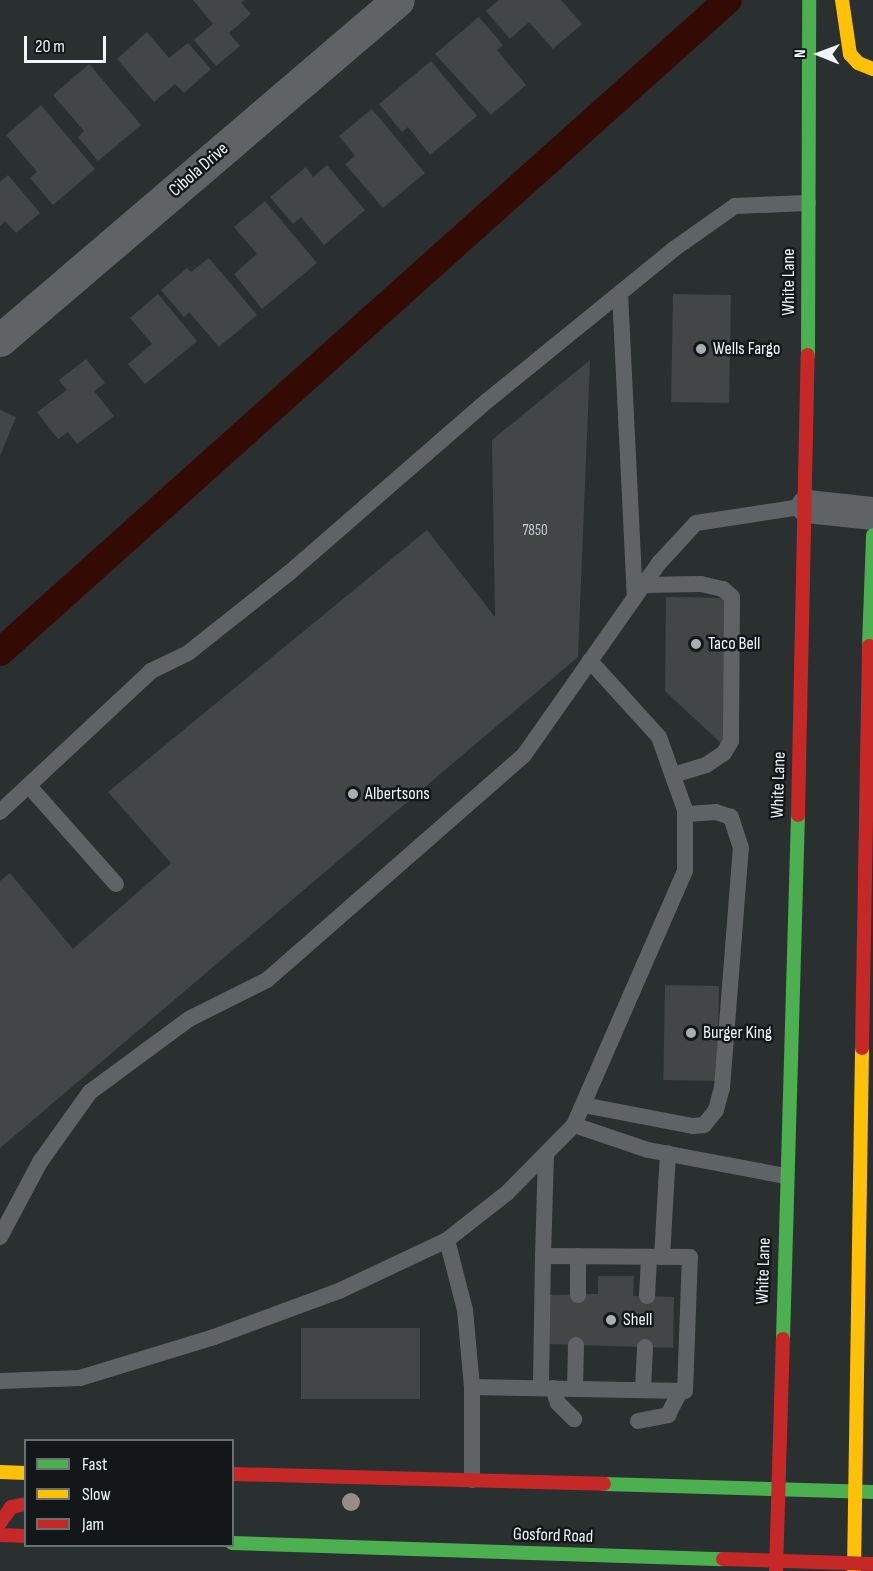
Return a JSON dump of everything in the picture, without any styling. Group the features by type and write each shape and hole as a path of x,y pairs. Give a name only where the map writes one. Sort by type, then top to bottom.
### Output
{"main road":[{"name":"White Lane","path":"776,1567 785,1176 807,506 809,0"},
{"path":"842,0 850,54 858,63 873,69"},
{"path":"854,1567 866,1210 873,535"},
{"path":"0,1472 24,1473"},
{"path":"234,1474 873,1492"},
{"path":"234,1480 285,1474"},
{"path":"0,1523 10,1507 24,1504"},
{"path":"0,1535 24,1536"},
{"name":"Gosford Road","path":"234,1543 776,1567 854,1567 873,1564"}],"street":[{"name":"Cibola Drive","path":"0,340 398,0"},
{"path":"807,506 873,513"}],"lane":[{"path":"0,812 151,671 188,653 289,573 487,401 620,293 735,206 808,203"},
{"path":"620,293 639,591"},
{"path":"0,1237 40,1162 90,1092 189,1019 267,980 524,755 639,591 696,523 807,506"},
{"path":"639,591 701,584 723,588 732,597 731,741 724,753 706,765 673,775"},
{"path":"0,1381 80,1378 214,1337 339,1291 447,1240 507,1193 574,1125 685,871 685,814 659,737 590,661"},
{"path":"29,786 116,884"},
{"path":"583,1105 693,1126 704,1125 716,1110 722,1088 741,848 731,817 716,812 685,814"},
{"path":"574,1125 668,1153 785,1176"},
{"path":"647,1296 655,1257 668,1153"},
{"path":"546,1154 543,1256 547,1388 574,1419"},
{"path":"447,1240 465,1310 472,1387 472,1480"},
{"path":"472,1387 685,1391 690,1257 543,1256"},
{"path":"578,1256 578,1295"},
{"path":"575,1389 576,1345"},
{"path":"643,1390 645,1347"},
{"path":"638,1421 668,1415 680,1391"}],"building":[{"path":"193,0 245,0 241,3 251,14 229,33 240,46 216,66 194,40 213,24"},
{"path":"499,0 561,0 582,24 553,49 529,22 510,39 486,11"},
{"path":"479,17 503,45 497,50 526,85 491,115 435,54"},
{"path":"147,32 169,58 188,43 211,69 184,93 175,84 154,102 117,59"},
{"path":"431,61 477,116 430,155 408,127 402,132 379,104"},
{"path":"89,64 141,125 98,161 78,137 84,131 53,95"},
{"path":"41,105 95,169 53,205 30,178 37,172 6,135"},
{"path":"372,109 425,173 383,208 345,164 355,156 339,136"},
{"path":"327,165 365,210 324,245 301,217 293,224 270,197 306,167 313,177"},
{"path":"8,175 40,213 16,233 5,221 0,226 0,182"},
{"path":"265,201 317,263 262,309 234,274 257,254 234,227"},
{"path":"209,258 257,315 219,347 189,312 184,317 161,290 187,268 191,272"},
{"path":"158,294 197,341 145,384 128,364 152,344 130,318"},
{"name":"Wells Fargo","path":"673,294 731,295 729,403 671,402"},
{"path":"86,359 105,383 94,391 114,416 77,444 68,432 58,439 37,412 67,390 59,380"},
{"path":"590,360 578,657 0,1148 0,881 10,873 73,949 171,863 108,792 427,530 495,617 492,440"},
{"path":"0,410 16,417 0,456"},
{"name":"Taco Bell","path":"666,597 726,598 725,747 665,691"},
{"name":"Burger King","path":"665,985 719,986 717,1081 663,1080"},
{"name":"Shell","path":"598,1276 634,1276 633,1296 674,1297 673,1348 548,1344 549,1295 598,1294"},
{"path":"301,1328 420,1328 420,1399 301,1399"}],"waterway":[{"path":"0,652 728,0"}],"traffic: fast":[{"path":"808,355 809,0"},
{"path":"869,646 873,535"},
{"path":"783,1339 798,815"},
{"path":"604,1484 873,1492"},
{"path":"234,1543 723,1559"}],"traffic: slow":[{"path":"842,0 850,54 858,63 873,69"},
{"path":"854,1571 862,1048"},
{"path":"0,1472 24,1473"}],"traffic: jam":[{"path":"798,815 808,355"},
{"path":"862,1048 869,646"},
{"path":"776,1571 783,1339"},
{"path":"234,1474 604,1484"},
{"path":"0,1523 11,1507 24,1504"},
{"path":"0,1535 24,1536"},
{"path":"723,1559 873,1564"}],"place":[{"name":"Wells Fargo","path":"701,349"},
{"name":"Taco Bell","path":"696,644"},
{"name":"Albertsons","path":"353,794"},
{"name":"Burger King","path":"691,1033"},
{"name":"Shell","path":"611,1320"}]}
